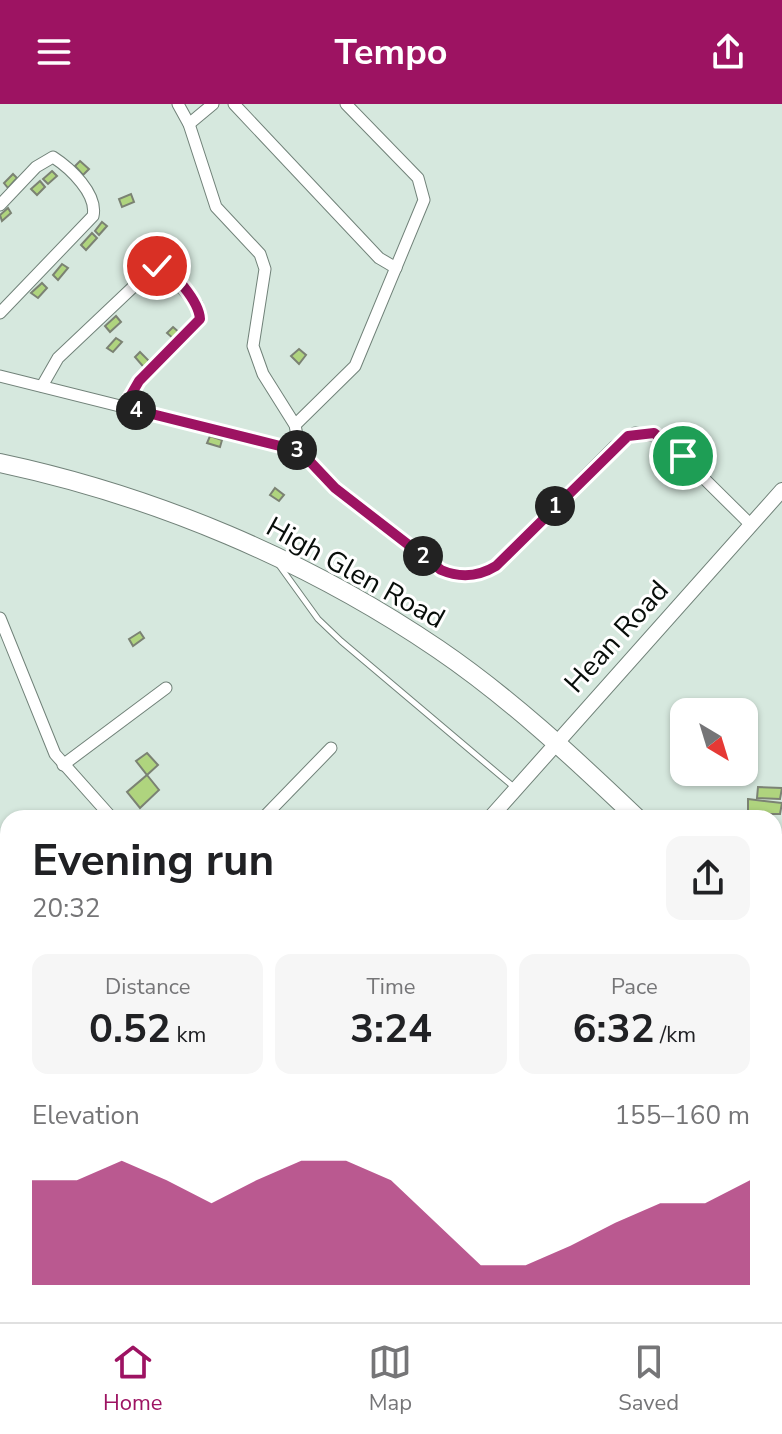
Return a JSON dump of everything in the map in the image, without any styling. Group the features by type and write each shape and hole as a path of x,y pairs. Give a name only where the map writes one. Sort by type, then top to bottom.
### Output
{"main road":[{"name":"High Glen Road","path":"0,463 126,496 206,525 355,598 438,649 556,743 628,810"}],"street":[{"path":"178,104 189,124 216,207 260,254 265,269 253,346 263,374 295,425 300,451 335,488 441,570 452,575 483,574 496,566 614,447 635,433 662,437 751,525"},
{"path":"189,124 213,104"},
{"path":"234,104 379,258 396,268"},
{"path":"295,425 355,366 424,200 418,178 346,104"},
{"path":"0,205 36,167 53,157 88,191 95,207 93,216 0,313"},
{"path":"42,386 58,358 151,270 161,266 197,304 200,319 139,381 124,407"},
{"path":"0,376 300,451"},
{"name":"Hean Road","path":"497,810 782,490"},
{"path":"0,618 20,675 63,765 105,810"},
{"path":"63,765 166,688"},
{"path":"271,810 331,748"}],"lane":[{"path":"273,556 318,619 341,641 516,788"}],"building":[{"path":"80,161 89,169 83,175 75,166"},
{"path":"52,171 57,176 48,184 43,179"},
{"path":"13,174 17,178 8,188 4,183"},
{"path":"40,181 45,187 37,195 31,189"},
{"path":"131,194 134,202 122,207 119,199"},
{"path":"8,208 11,213 2,221 0,215"},
{"path":"102,222 107,226 99,235 95,231"},
{"path":"92,233 97,238 86,250 81,245"},
{"path":"152,249 156,253 147,262 143,257"},
{"path":"62,264 68,268 58,280 53,275"},
{"path":"42,283 47,288 38,298 31,293"},
{"path":"116,316 121,322 110,332 105,326"},
{"path":"173,327 181,334 175,340 167,333"},
{"path":"116,338 122,342 113,352 107,348"},
{"path":"299,349 306,355 299,364 291,356"},
{"path":"140,352 152,364 147,371 135,357"},
{"path":"210,436 222,440 220,447 207,443"},
{"path":"275,488 284,495 279,501 270,495"},
{"path":"140,632 144,638 133,646 129,639"},
{"path":"147,753 158,765 147,775 136,761"},
{"path":"147,775 159,790 140,808 127,792"},
{"path":"758,787 782,788 780,799 757,798"},
{"path":"748,799 782,803 781,810 748,810"}],"route":[{"path":"157,266 166,269 197,304 200,319 194,329 139,381 124,407 300,451 335,488 441,570 452,575 483,574 496,566 628,436 654,433 683,456"}]}
